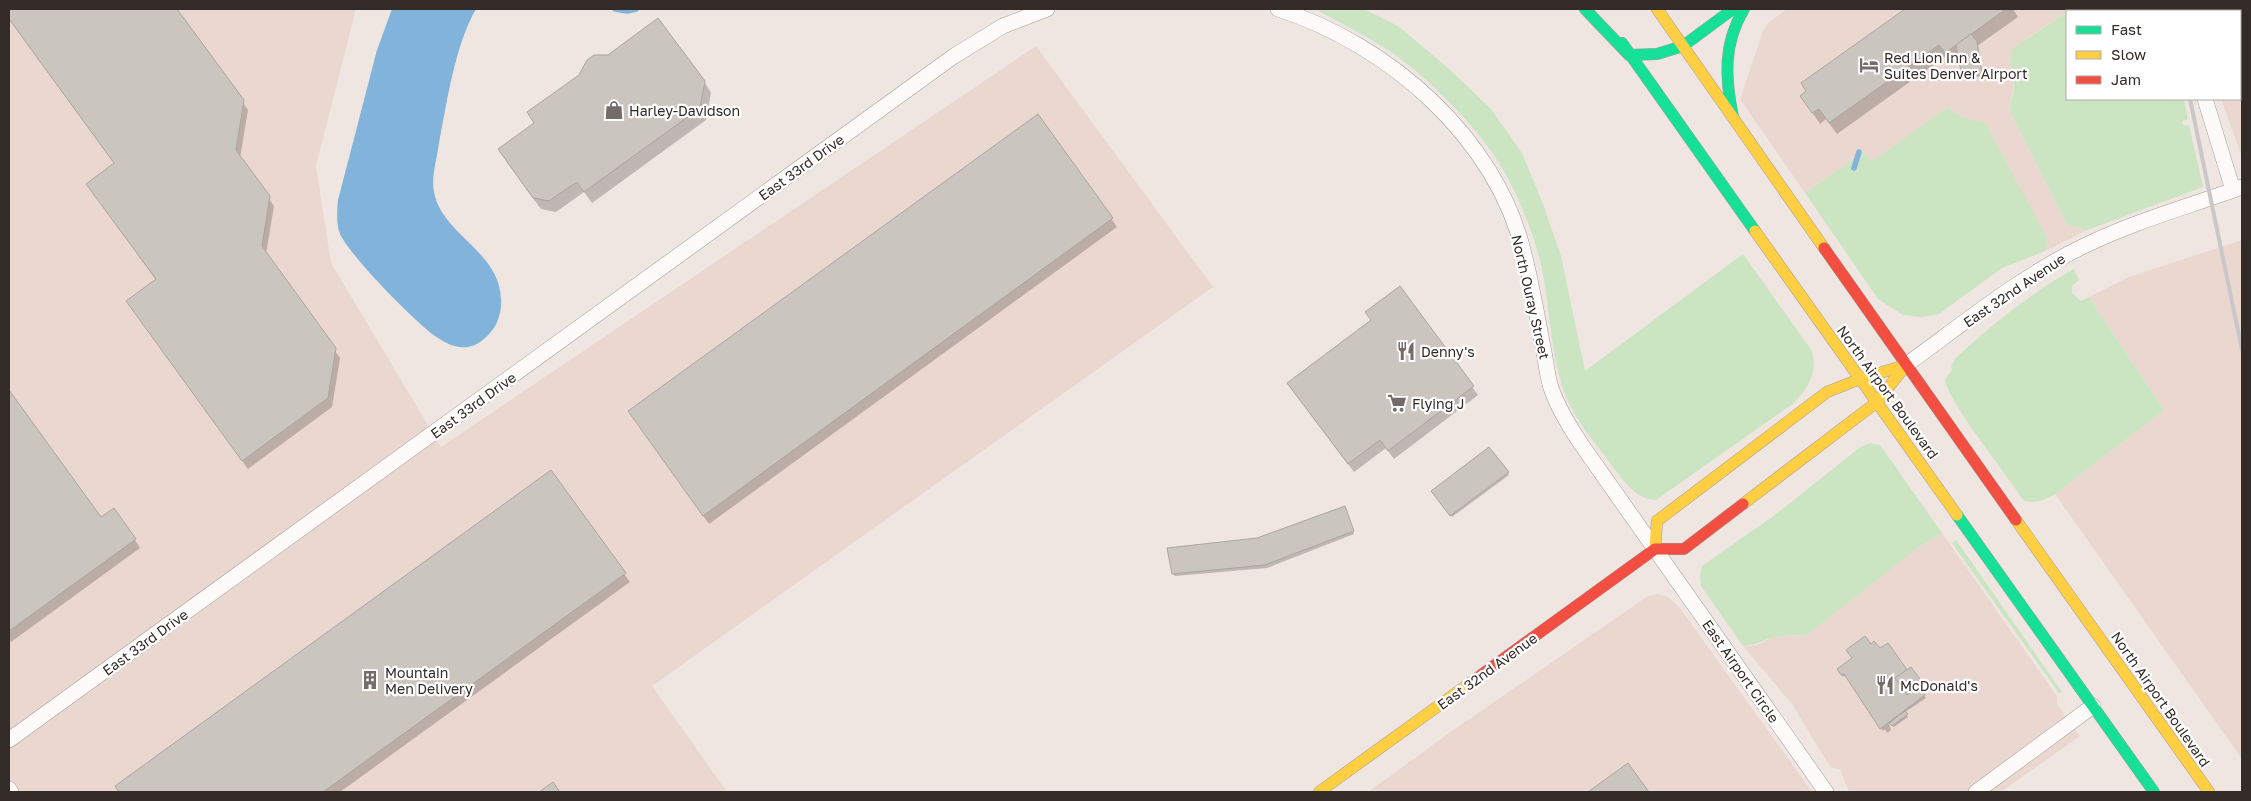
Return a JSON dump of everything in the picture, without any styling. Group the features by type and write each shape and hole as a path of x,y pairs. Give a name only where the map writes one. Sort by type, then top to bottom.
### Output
{"main road":[{"path":"1585,9 1630,54 1657,54 1683,46 1733,9"},
{"name":"North Airport Boulevard","path":"1597,9 2154,792"},
{"name":"North Airport Boulevard","path":"1657,9 1906,365 2209,792"},
{"path":"1733,117 1726,88 1725,67 1729,39 1736,19 1744,9"},
{"name":"East 32nd Avenue","path":"1655,549 1657,521 1827,392 1860,379 1906,365"},
{"name":"East 32nd Avenue","path":"1319,792 1655,549 1684,549 1877,402 1906,365"}],"street":[{"name":"East 33rd Drive","path":"9,740 937,68 995,30 1047,9"},
{"name":"North Ouray Street","path":"1278,9 1333,30 1389,65 1423,92 1442,112 1484,165 1504,198 1524,253 1548,376 1561,413 1655,549"},
{"path":"2205,100 2238,189"},
{"name":"East 32nd Avenue","path":"1906,365 2025,280 2065,255 2113,233 2238,189"},
{"name":"East Airport Circle","path":"1655,549 1826,792"},
{"path":"1976,792 2093,706"}],"shaded area":[{"path":"9,9 356,9 316,166 331,263 441,447 1036,46 1213,287 652,686 727,792 9,792"},
{"path":"1787,9 2072,9 2066,10 2066,13 2025,39 2010,68 2014,79 2009,110 2067,225 2087,230 2043,252 2047,246 1980,122 1964,119 1948,107 1871,163 1864,152 1805,193 1740,99 1763,31 1768,23"},
{"path":"2242,9 2242,157 2221,100 2241,100 2241,10 2188,10"},
{"path":"2242,240 2242,759 2055,494 2164,410 2089,297 2129,277"},
{"path":"1942,533 2057,696 2057,704 2080,736 2001,792 1849,792 1840,769 1832,768 1827,762 1792,704 1743,646 1757,645 1773,637 1798,636 1919,547"},
{"path":"1658,594 1668,597 1680,608 1812,792 1368,792 1452,731 1648,596"}],"green space":[{"path":"1315,9 1364,9 1398,26 1447,67 1491,109 1522,153 1543,204 1561,256 1585,371 1743,254 1812,351 1814,359 1813,373 1799,397 1794,403 1656,500 1642,497 1631,489 1589,435 1568,401 1557,367 1540,260 1528,223 1501,166 1465,118 1418,73 1388,50"},
{"path":"2066,13 2066,100 2184,100 2188,119 2182,121 2184,126 2189,125 2203,187 2087,230 2067,225 2009,110 2014,87 2010,60 2013,48"},
{"path":"1948,107 1965,118 1980,121 1987,126 2047,238 2047,246 2043,252 2002,268 1939,314 1922,317 1903,315 1878,299 1805,193 1864,152 1871,162"},
{"path":"2074,269 2079,280 2072,286 2072,293 2081,301 2089,297 2164,410 2055,494 2040,501 2024,501 1967,421 1948,390 1945,380 1952,370 1951,366 1956,358 1983,333 2027,299"},
{"path":"1870,443 1880,445 1942,533 1919,547 1809,633 1774,637 1752,645 1743,646 1701,586 1702,566 1775,515 1859,448"},
{"path":"1956,540 2062,692 2059,693 1952,543"}],"water":[{"path":"392,9 476,9 462,39 457,56 433,180 434,192 439,207 458,232 481,255 491,268 498,282 501,310 497,321 494,328 485,338 471,346 459,347 442,341 425,328 369,272 346,244 339,230 337,217 338,200 377,50"}],"building":[{"path":"9,9 177,9 244,100 236,150 270,196 262,246 336,348 328,398 242,461 126,301 156,279 86,184 114,163 9,19"},
{"name":"Red Lion Inn & Suites Denver Airport","path":"1905,9 2006,9 1945,53 1939,45 1829,123 1819,109 1812,113 1800,96 1806,91 1801,83"},
{"name":"Harley-Davidson","path":"658,18 705,81 700,108 584,192 577,182 549,201 533,198 498,149 534,123 527,112 579,75 587,60 594,55 608,55"},
{"path":"1971,34 1977,41 1982,74 1962,77 1956,45"},
{"path":"1038,114 1113,218 703,516 628,411"},
{"path":"1400,286 1474,386 1388,451 1380,440 1348,464 1287,383 1371,320 1365,312"},
{"path":"9,390 101,517 114,508 136,539 9,631"},
{"path":"1489,447 1509,472 1450,516 1431,491"},
{"name":"Mountain Men Delivery","path":"551,470 626,573 323,792 119,792 115,786"},
{"path":"1345,506 1354,531 1265,565 1172,574 1167,548 1257,538"},
{"name":"McDonald's","path":"1865,636 1871,644 1874,641 1880,648 1888,643 1925,695 1880,729 1844,674 1841,675 1837,669 1852,658 1846,650"},
{"path":"1911,667 1923,683 1907,695 1895,678"},
{"path":"1905,711 1908,714 1892,726 1889,723"},
{"path":"1628,763 1649,792 1588,792"},
{"path":"553,782 560,792 539,792"}],"waterway":[{"path":"615,9 627,11 636,9"},
{"path":"1854,168 1859,152"}],"railway":[{"path":"2190,100 2242,350"}],"traffic: fast":[{"path":"1585,9 1629,55 1657,54 1683,46 1733,9"},
{"path":"1733,117 1727,75 1729,48 1732,35 1744,9"},
{"path":"1622,43 1755,231"},
{"path":"1957,515 2154,792"}],"traffic: slow":[{"path":"1657,9 1824,248"},
{"path":"1755,231 1957,515"},
{"path":"1655,549 1657,521 1827,392 1860,379 1906,365"},
{"path":"1743,504 1877,402 1906,365"},
{"path":"2016,520 2209,792"},
{"path":"1319,792 1481,675"}],"traffic: jam":[{"path":"1824,248 2016,520"},
{"path":"1481,675 1655,549 1684,549 1743,504"}],"place":[{"name":"Red Lion Inn & Suites Denver Airport","path":"1869,65"},
{"name":"Harley-Davidson","path":"614,110"},
{"name":"Denny's","path":"1406,351"},
{"name":"Flying J","path":"1397,403"},
{"name":"Mountain Men Delivery","path":"370,680"},
{"name":"McDonald's","path":"1885,685"}]}
